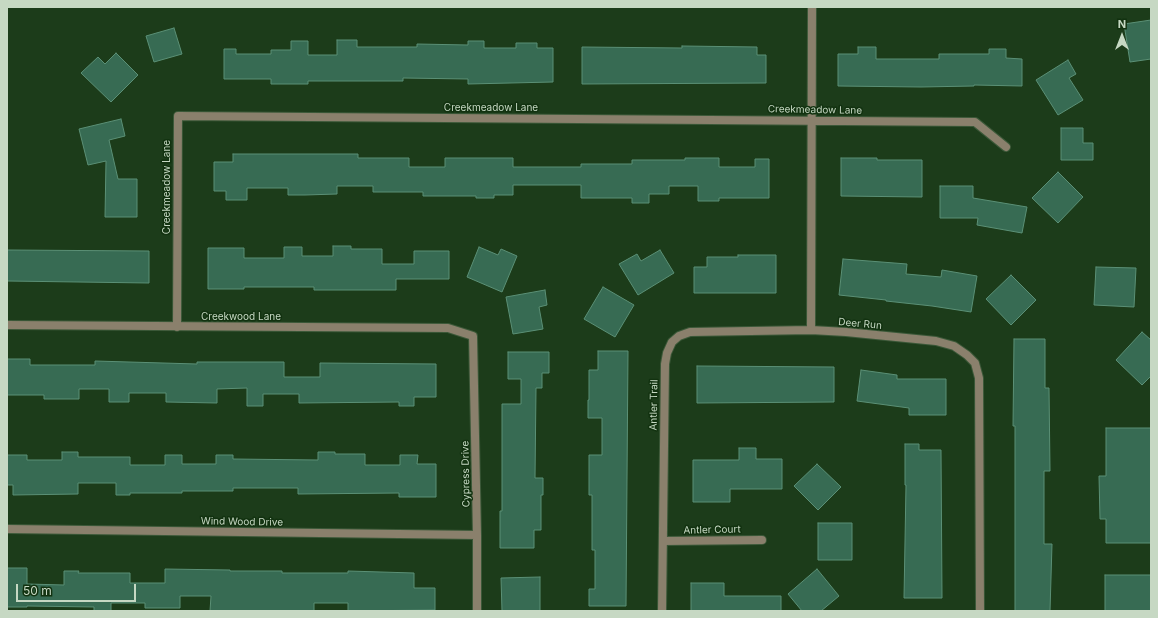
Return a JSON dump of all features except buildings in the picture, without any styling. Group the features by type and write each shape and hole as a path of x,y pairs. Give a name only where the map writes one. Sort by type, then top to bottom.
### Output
{"street":[{"path":"811,330 812,7"},
{"name":"Creekmeadow Lane","path":"177,327 178,116 975,122 1006,147"},
{"name":"Creekwood Lane","path":"7,325 448,328 473,336"},
{"name":"Antler Trail","path":"662,611 665,364 667,353 672,342 679,336 690,332 811,330"},
{"name":"Deer Run","path":"811,330 936,341 954,346 975,363 979,378 980,611"},
{"name":"Cypress Drive","path":"473,336 477,611"},
{"name":"Wind Wood Drive","path":"7,530 477,535"},
{"name":"Antler Court","path":"663,541 762,540"}]}
